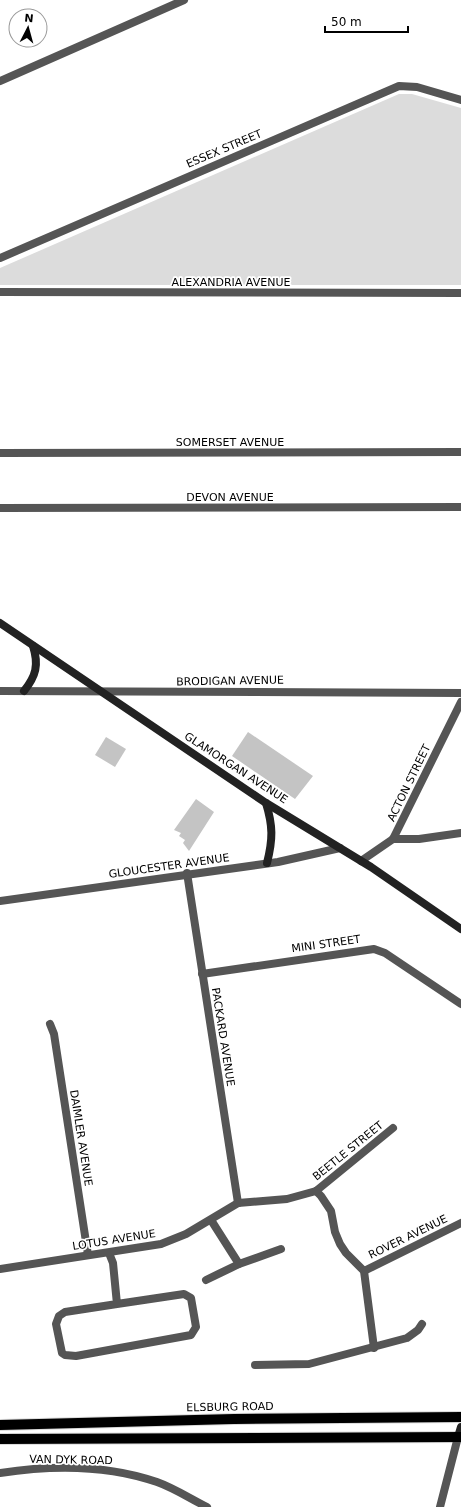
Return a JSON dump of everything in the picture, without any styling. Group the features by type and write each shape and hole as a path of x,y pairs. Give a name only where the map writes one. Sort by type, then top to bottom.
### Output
{"main road":[{"name":"ELSBURG ROAD","path":"0,1425 234,1419 461,1417"},
{"path":"0,1439 460,1437"}],"street":[{"path":"161,0 165,8"},
{"path":"0,81 184,0"},
{"name":"ESSEX STREET","path":"0,258 399,86 417,87 461,100"},
{"name":"ALEXANDRIA AVENUE","path":"0,292 461,293"},
{"name":"SOMERSET AVENUE","path":"0,454 461,452"},
{"name":"DEVON AVENUE","path":"0,508 461,507"},
{"name":"GLAMORGAN AVENUE","path":"0,623 266,803 361,861 461,929"},
{"path":"24,691 36,673 36,658 33,646"},
{"name":"BRODIGAN AVENUE","path":"0,691 99,690 167,693 256,691 461,693"},
{"name":"ACTON STREET","path":"361,861 393,839 461,702"},
{"path":"266,803 273,829 272,844 267,863"},
{"path":"393,839 419,839 461,833"},
{"name":"GLOUCESTER AVENUE","path":"0,901 267,863 340,848"},
{"name":"PACKARD AVENUE","path":"188,874 238,1204"},
{"name":"MINI STREET","path":"202,974 374,949 385,953 461,1004"},
{"name":"DAIMLER AVENUE","path":"50,1024 54,1034 88,1255"},
{"name":"BEETLE STREET","path":"316,1191 393,1128"},
{"path":"316,1191 322,1196 330,1211 335,1232 340,1244 346,1253 364,1271 374,1348"},
{"name":"LOTUS AVENUE","path":"0,1269 160,1244 186,1234 238,1204 287,1199 316,1191"},
{"path":"211,1220 239,1264"},
{"name":"ROVER AVENUE","path":"364,1271 461,1223"},
{"path":"206,1280 239,1264 281,1249"},
{"path":"109,1252 113,1263 117,1304"},
{"path":"184,1294 191,1298 196,1327 191,1335 174,1339 76,1356 65,1355 62,1353 56,1324 59,1316 65,1312 117,1304 184,1294"},
{"path":"255,1365 309,1364 374,1348 407,1338 418,1330 422,1324"},
{"path":"440,1507 460,1437 461,1427"},
{"name":"VAN DYK ROAD","path":"0,1474 21,1470 102,1470 133,1475 159,1483 207,1507"}],"shaded area":[{"path":"399,94 412,94 461,108 461,285 0,285 0,268"}],"building":[{"path":"248,732 313,776 295,799 232,756"},
{"path":"106,737 126,749 115,767 95,755"},
{"path":"196,799 214,812 189,851 183,843 185,840 179,836 181,833 174,830"}]}
